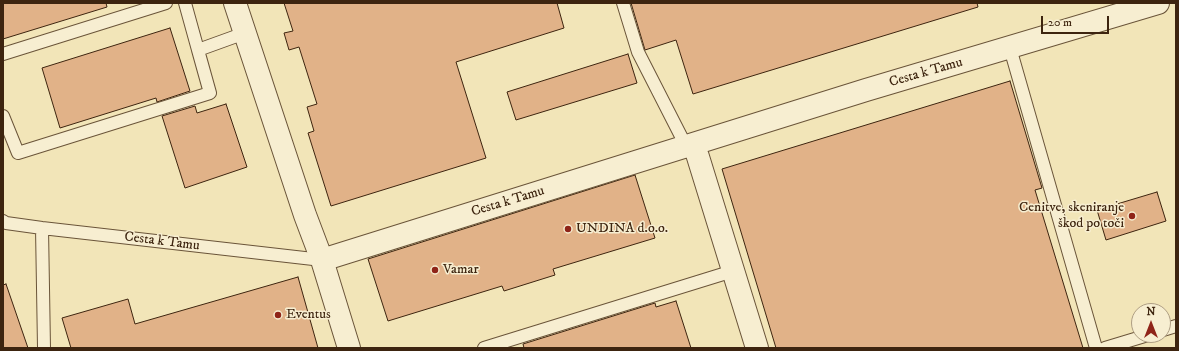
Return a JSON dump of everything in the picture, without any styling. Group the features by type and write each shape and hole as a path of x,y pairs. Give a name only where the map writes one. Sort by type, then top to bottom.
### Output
{"street":[{"path":"235,3 305,215 322,260 349,348"},
{"name":"Cesta k Tamu","path":"322,260 866,90 1158,3"},
{"path":"690,145 733,271 757,348"}],"lane":[{"path":"3,54 166,3"},
{"path":"3,116 18,152 210,93 185,3"},
{"path":"623,3 638,52 690,145"},
{"path":"198,50 245,33"},
{"path":"1010,48 1096,348"},
{"name":"Cesta k Tamu","path":"3,221 6,223 42,228 322,260"},
{"path":"42,228 44,348"},
{"path":"484,348 733,271"},
{"path":"1105,348 1131,340"}],"building":[{"path":"3,3 106,3 107,7 3,39"},
{"path":"284,3 557,3 564,28 456,62 486,158 331,206 308,133 314,131 307,107 317,104 299,47 289,50 284,33 293,31"},
{"path":"631,3 977,3 978,7 693,94 676,40 645,50"},
{"path":"170,28 190,91 157,102 156,98 60,128 42,68"},
{"path":"628,54 637,83 516,120 507,92"},
{"path":"1010,81 1042,188 1035,190 1083,348 776,348 722,169"},
{"path":"226,104 247,167 185,188 162,116 195,106 197,113"},
{"path":"635,175 655,238 553,269 555,275 504,291 502,286 388,321 368,259"},
{"name":"Cenitve, skeniranje škod po toči","path":"1157,192 1166,221 1106,240 1097,210"},
{"path":"298,277 318,348 71,348 62,318 128,299 135,324"},
{"path":"6,284 28,348 3,348 3,285"},
{"path":"676,301 691,348 524,348 523,344 655,303 656,307"}],"place":[{"name":"Cenitve, skeniranje škod po toči","path":"1132,216"},
{"name":"UNDINA d.o.o.","path":"568,229"},
{"name":"Vamar","path":"435,270"},
{"name":"Eventus","path":"278,315"}]}
